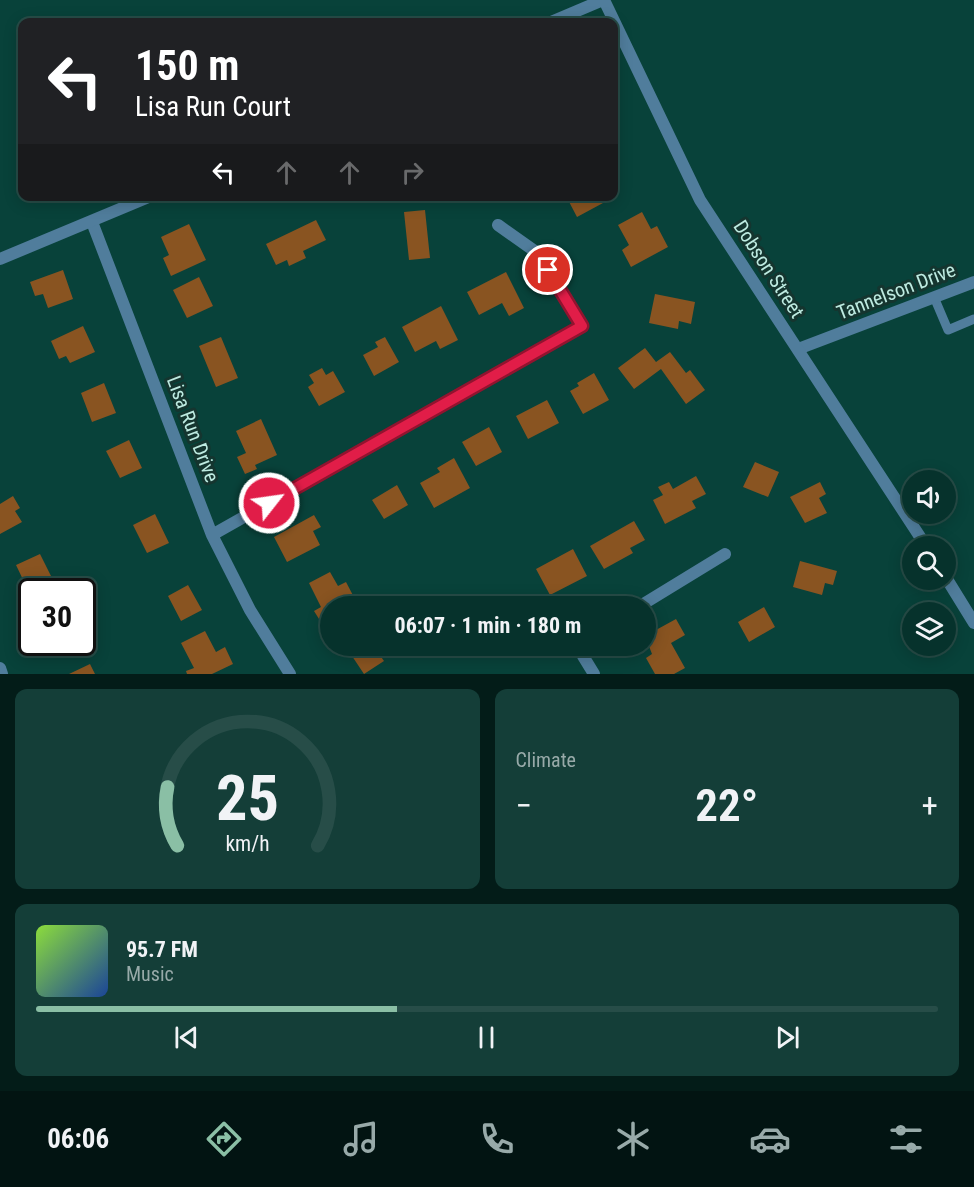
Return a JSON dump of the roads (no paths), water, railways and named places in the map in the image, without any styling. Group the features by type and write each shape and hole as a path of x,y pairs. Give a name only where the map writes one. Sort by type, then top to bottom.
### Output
{"street":[{"path":"560,18 603,0"},
{"name":"Dobson Street","path":"603,0 612,18"},
{"name":"Dobson Street","path":"618,31 700,200 920,536"},
{"path":"0,259 140,201"},
{"name":"Lisa Run Drive","path":"92,222 212,535 250,610 290,674"},
{"path":"212,535 582,326 536,252 498,225"},
{"name":"Tannelson Drive","path":"798,349 974,282"},
{"path":"656,596 725,554"},
{"path":"956,590 970,607 974,623"},
{"path":"583,656 594,674"},
{"path":"0,668 2,674"}],"lane":[{"path":"934,297 948,330 974,319"}]}
